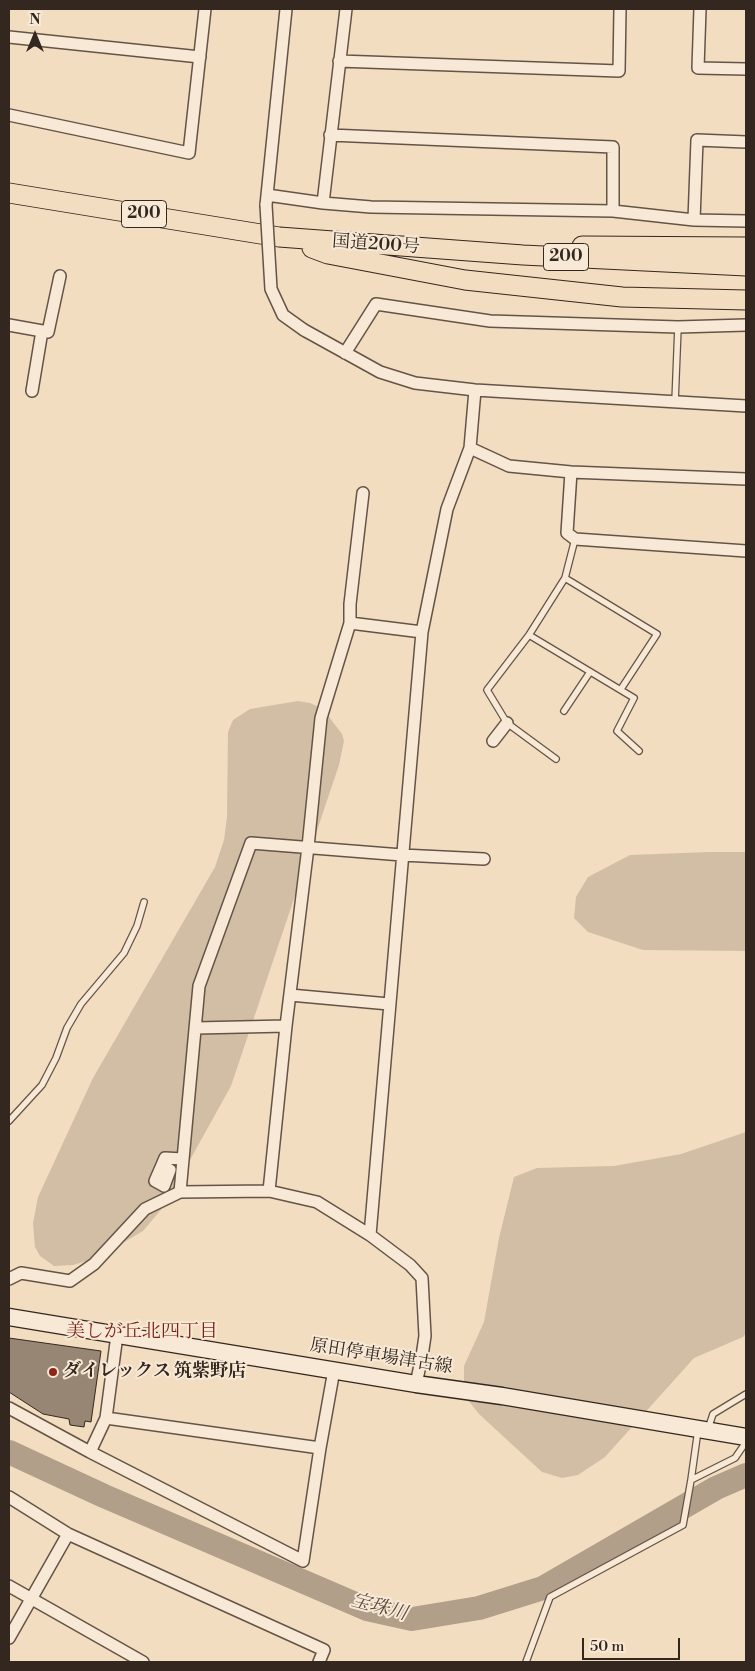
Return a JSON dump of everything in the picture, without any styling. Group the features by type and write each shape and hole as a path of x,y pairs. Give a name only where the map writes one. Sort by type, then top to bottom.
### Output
{"highway":[{"name":"国道200号","path":"9,193 279,237 561,257 746,266"},
{"path":"279,237 328,254 465,280 622,297 746,300"},
{"path":"386,246 746,247"}],"main road":[{"name":"原田停車場津古線","path":"9,1317 746,1437"}],"street":[{"path":"9,115 189,153 205,9"},
{"path":"286,9 266,200 271,289 283,315 304,330 380,372 415,383 475,390 746,406"},
{"path":"323,203 346,9"},
{"path":"339,61 618,71 620,9"},
{"path":"700,9 698,68 746,69"},
{"path":"9,37 200,57"},
{"path":"330,135 613,147 613,211"},
{"path":"694,220 697,140 746,142"},
{"path":"266,200 371,207 613,211 694,220 746,221"},
{"path":"9,325 48,332 60,276"},
{"path":"345,353 376,304 490,321 678,328 746,325"},
{"path":"32,391 42,331"},
{"path":"370,1235 422,632 447,509 470,448 475,390"},
{"path":"470,448 509,466 571,472 746,479"},
{"path":"571,472 567,533 576,539 746,550"},
{"path":"269,1190 321,718 350,623 350,604 363,493"},
{"path":"350,623 422,632"},
{"path":"493,742 507,723"},
{"path":"180,1192 199,986 251,843 402,855 484,859"},
{"path":"290,995 389,1004"},
{"path":"196,1028 286,1026"},
{"path":"162,1165 166,1158 183,1159"},
{"path":"9,1279 21,1273 70,1281 94,1264 145,1210 180,1192 269,1190 317,1202 370,1235 410,1265 422,1278 425,1336 416,1384"},
{"path":"90,1452 106,1418 117,1334"},
{"path":"9,1408 90,1452 303,1561 334,1370"},
{"path":"106,1418 320,1448"},
{"path":"9,1496 68,1534 324,1650 319,1662"},
{"path":"9,1638 68,1534"},
{"path":"9,1586 144,1662"}],"lane":[{"path":"675,402 678,328"},
{"path":"556,759 507,723 487,690 529,635 565,578 576,539"},
{"path":"565,578 657,634 621,690"},
{"path":"529,635 634,698 616,731 639,751"},
{"path":"564,711 590,672"},
{"path":"9,1121 42,1084 56,1058 67,1028 81,1004 124,953 137,926 144,902"},
{"path":"526,1662 550,1597 683,1525 703,1430 713,1414 746,1394"},
{"path":"691,1480 735,1458 746,1442"}],"shaded area":[{"path":"298,701 310,703 323,709 342,734 344,741 339,765 231,1086 165,1205 143,1231 97,1258 73,1265 54,1266 40,1256 35,1247 33,1223 38,1197 93,1078 215,867 224,840 227,817 228,732 233,720 250,709"},
{"path":"746,852 746,951 643,950 588,932 574,918 576,897 588,877 630,855"},
{"path":"746,1132 746,1333 743,1337 694,1358 605,1457 578,1475 562,1478 542,1472 479,1414 464,1395 464,1366 484,1322 499,1238 514,1177 537,1168 614,1166 681,1154"}],"building":[{"name":"ダイレックス 筑紫野店","path":"9,1338 101,1351 91,1422 85,1421 84,1427 70,1425 69,1419 43,1414 9,1392"}],"waterway":[{"name":"宝珠川","path":"9,1452 104,1496 367,1609 412,1619 479,1608 543,1588 716,1488 746,1475"}],"place":[{"name":"ダイレックス 筑紫野店","path":"53,1372"}],"district":[{"name":"美しが丘北四丁目","path":"142,1332"}]}
